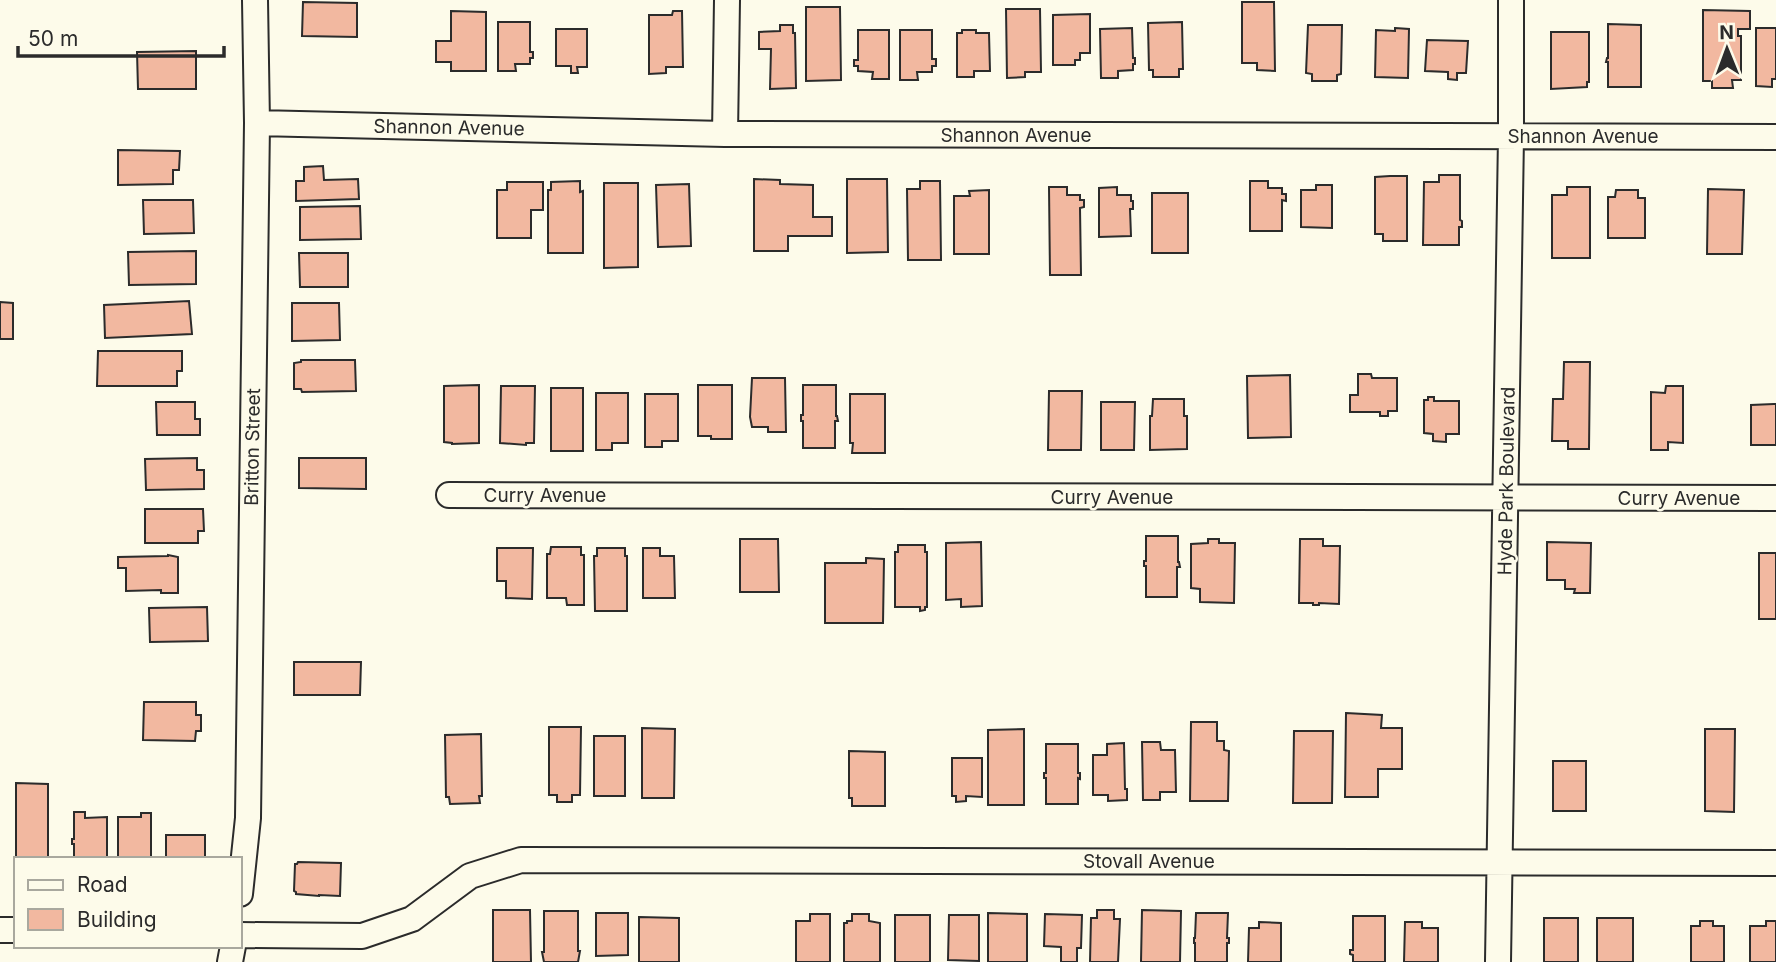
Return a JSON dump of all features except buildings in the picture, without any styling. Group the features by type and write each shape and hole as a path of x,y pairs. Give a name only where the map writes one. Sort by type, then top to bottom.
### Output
{"street":[{"name":"Britton Street","path":"242,875 248,818 257,123 256,0"},
{"path":"726,134 727,0"},
{"name":"Hyde Park Boulevard","path":"1498,962 1511,0"},
{"name":"Shannon Avenue","path":"257,123 726,134 1776,136"},
{"name":"Curry Avenue","path":"449,495 1776,498"},
{"name":"Stovall Avenue","path":"242,935 362,936 412,919 470,876 521,860 1776,863"}]}
